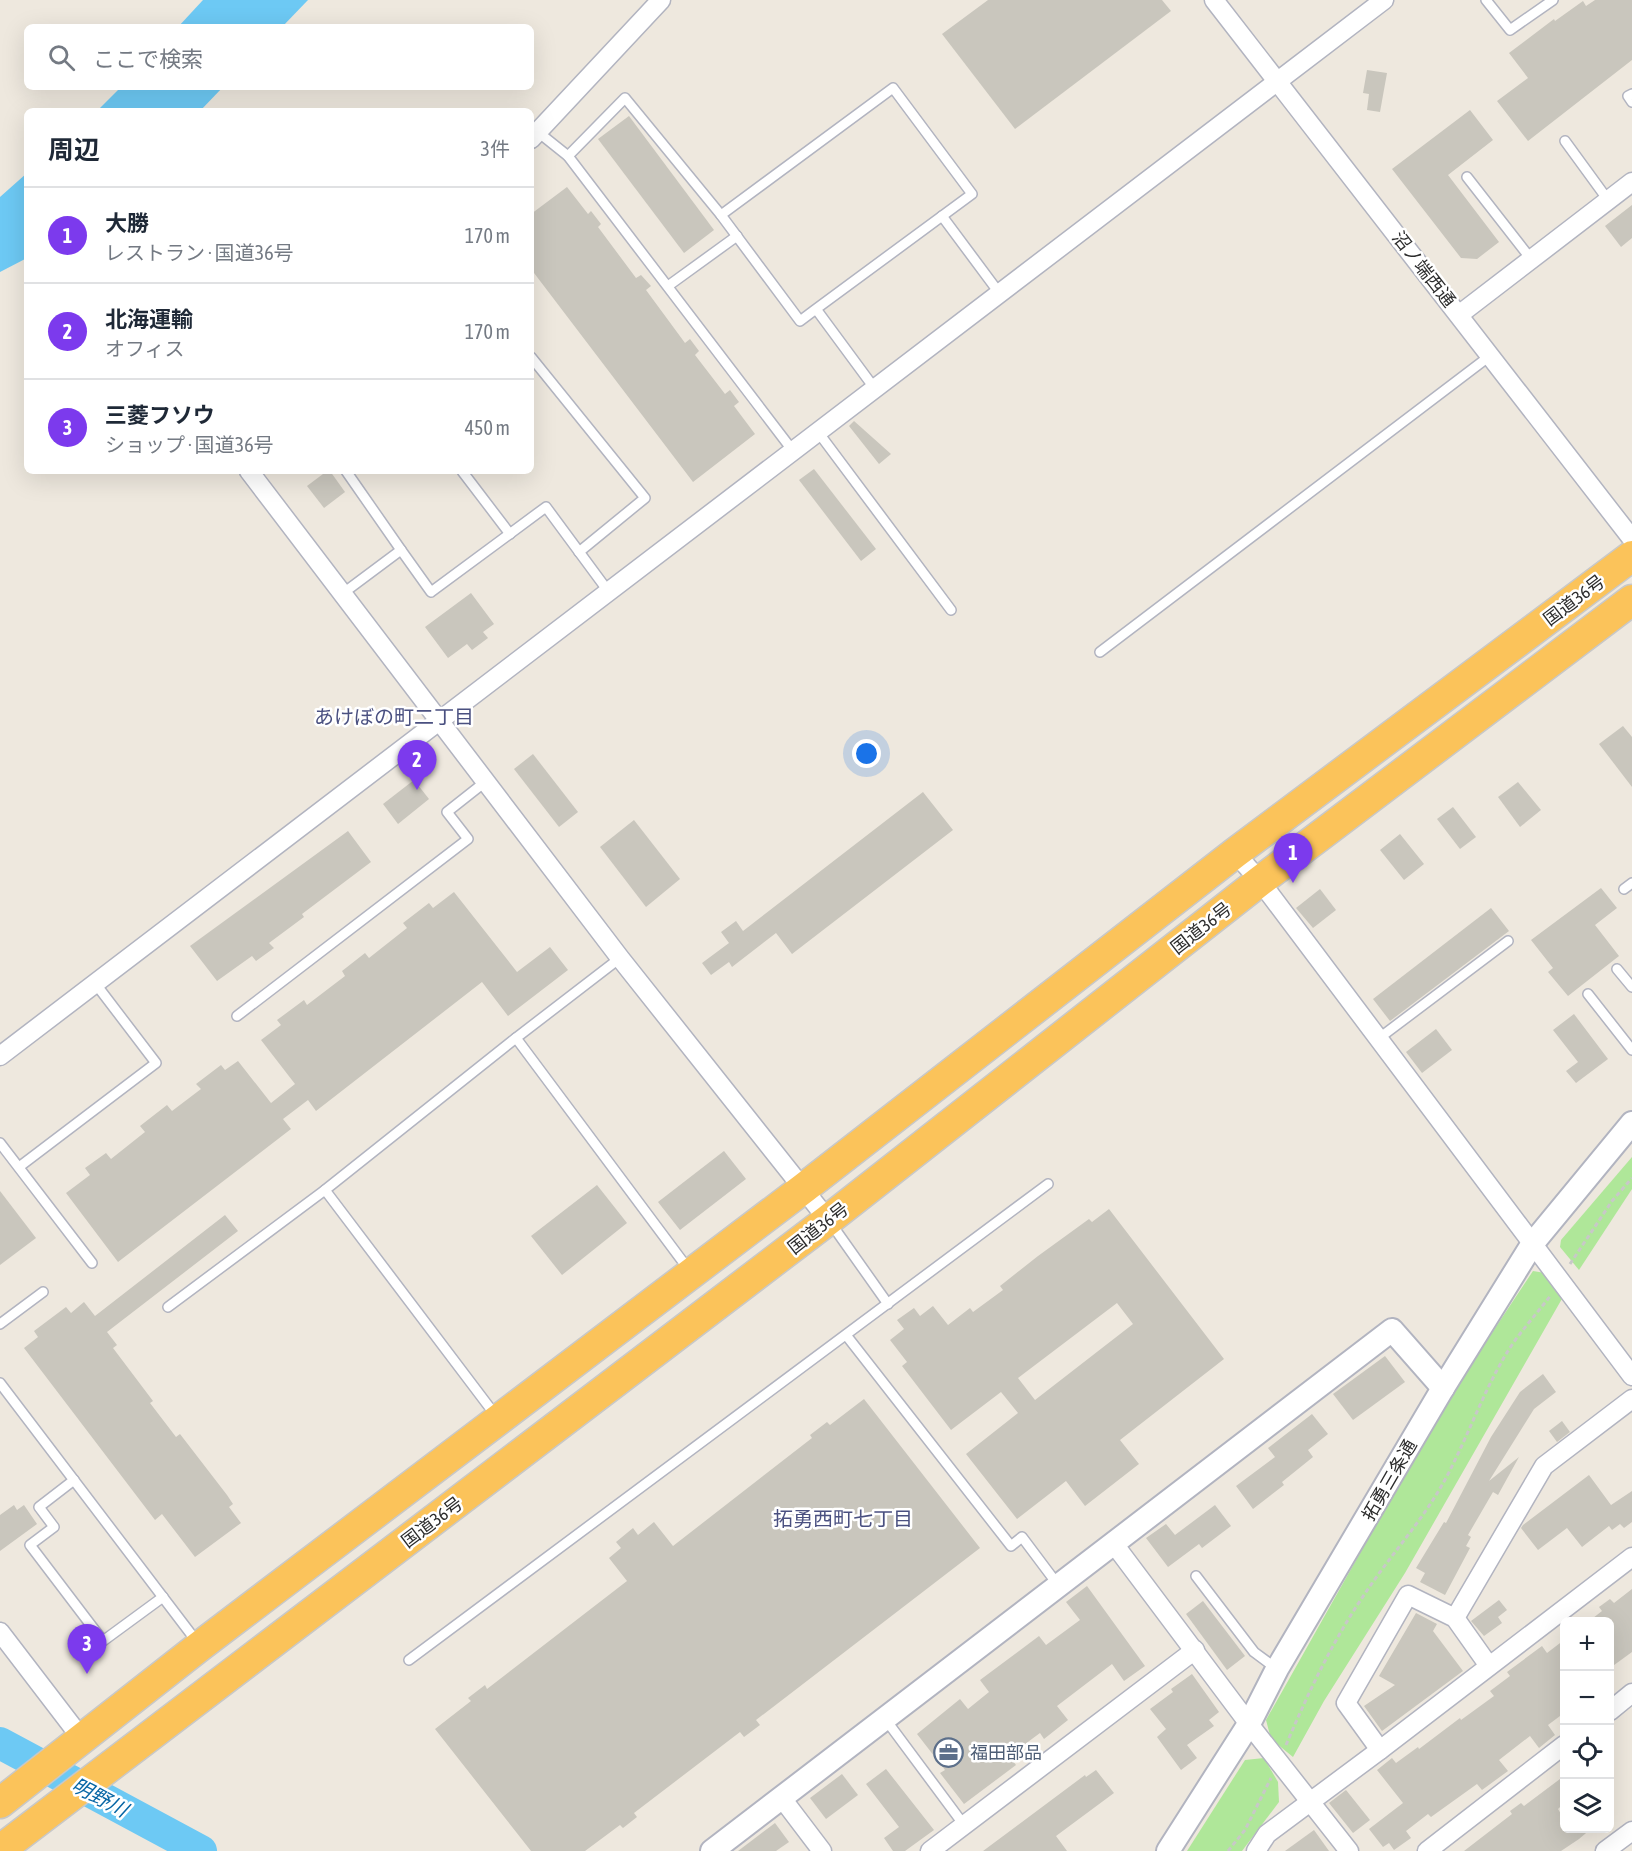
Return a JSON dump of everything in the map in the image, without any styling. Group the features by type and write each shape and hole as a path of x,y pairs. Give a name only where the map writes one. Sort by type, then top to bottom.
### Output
{"highway":[{"name":"国道36号","path":"0,1803 200,1646 804,1188 1235,853 1632,556"},
{"name":"国道36号","path":"0,1850 828,1220 1260,881 1632,600"}],"street":[{"path":"534,135 661,0"},
{"name":"沼ノ端西通","path":"1215,0 1632,539"},
{"path":"0,1056 1384,0"},
{"path":"1460,314 1632,182"},
{"path":"251,474 620,958 828,1220"},
{"path":"1235,853 1260,881 1632,1376"},
{"name":"拓勇三条通","path":"1168,1851 1249,1724 1277,1669 1443,1388 1533,1243 1632,1123"},
{"path":"712,1851 1392,1330 1443,1388"},
{"path":"1455,1618 1544,1466 1632,1399"},
{"path":"1114,1544 1249,1724 1349,1851"},
{"path":"1256,1851 1267,1834 1311,1803 1632,1557"},
{"path":"1380,1750 1346,1703 1408,1594 1455,1618 1489,1666"},
{"path":"0,1632 71,1748"},
{"path":"930,1851 1195,1650"},
{"path":"1614,1708 1632,1693"},
{"path":"1427,1851 1560,1748"},
{"path":"781,1797 822,1851"},
{"path":"1605,1851 1632,1831"}],"lane":[{"path":"1486,0 1510,30 1553,0"},
{"path":"568,156 626,98 721,215 800,321 972,194 893,88 721,215"},
{"path":"1632,94 1628,96 1632,102"},
{"path":"534,135 568,156 793,451"},
{"path":"1565,141 1608,200"},
{"path":"1467,177 1531,259"},
{"path":"942,216 1000,294"},
{"path":"668,286 737,236"},
{"path":"816,309 875,389"},
{"path":"1100,652 1491,355"},
{"path":"534,361 645,498 579,552"},
{"path":"818,432 951,610"},
{"path":"348,474 431,592 546,507 608,591"},
{"path":"464,474 510,534"},
{"path":"342,594 400,550"},
{"path":"237,1016 468,839 447,812 485,782"},
{"path":"1624,889 1632,883"},
{"path":"1378,1039 1508,941"},
{"path":"168,1307 325,1190 620,958"},
{"path":"1617,969 1632,987"},
{"path":"19,1167 156,1063 95,983"},
{"path":"1588,994 1632,1050"},
{"path":"516,1038 692,1274"},
{"path":"0,1143 92,1263"},
{"path":"409,1660 1048,1184"},
{"path":"325,1190 499,1420"},
{"path":"828,1220 888,1304"},
{"path":"0,1324 43,1292"},
{"path":"846,1335 1011,1546 1022,1538 1058,1585"},
{"path":"0,1383 200,1646"},
{"path":"74,1480 39,1507 54,1527 30,1545 103,1641 162,1597"},
{"path":"1196,1576 1254,1652 1277,1669"},
{"path":"884,1718 964,1825"}],"path":[{"path":"1228,1851 1245,1830 1279,1762 1311,1684 1333,1643 1366,1591 1447,1477 1470,1423 1503,1359 1552,1294 1612,1201 1632,1178"}],"green space":[{"path":"1632,1157 1632,1189 1579,1270 1560,1247 1561,1240"},
{"path":"1533,1271 1545,1273 1563,1297 1405,1573 1324,1701 1293,1757 1271,1739 1266,1720 1440,1411"},
{"path":"1264,1758 1278,1782 1279,1802 1242,1851 1187,1851 1245,1760"}],"water":[{"path":"203,0 308,0 285,24 181,24"},
{"path":"118,90 220,90 203,108 100,108"},
{"path":"24,176 24,260 0,272 0,197"}],"building":[{"path":"988,0 1162,0 1171,11 1015,129 942,34"},
{"path":"1595,0 1632,0 1632,60 1528,141 1497,101 1528,78 1509,53 1554,19 1555,21 1583,1 1586,6"},
{"path":"1367,70 1387,73 1380,112 1367,110 1369,94 1363,93"},
{"path":"1470,110 1493,140 1448,175 1499,242 1477,259 1461,258 1392,169"},
{"path":"629,116 714,230 684,253 598,139"},
{"path":"567,187 588,214 591,211 601,224 598,227 636,278 641,275 651,286 646,290 685,343 690,339 699,351 695,355 725,394 730,390 739,402 734,406 755,434 693,482 534,273 534,212"},
{"path":"1632,205 1632,238 1621,247 1605,226"},
{"path":"854,421 891,454 879,464 849,426"},
{"path":"814,469 876,549 861,561 799,480"},
{"path":"323,474 332,474 345,492 324,508 307,486"},
{"path":"471,593 494,624 483,632 488,638 472,650 467,644 448,658 425,627"},
{"path":"1623,726 1632,737 1632,787 1599,744"},
{"path":"533,754 578,812 559,827 514,769"},
{"path":"414,780 429,799 398,824 383,804"},
{"path":"1518,782 1541,810 1520,827 1498,797"},
{"path":"923,792 953,830 792,954 776,933 732,967 729,962 711,975 702,963 729,943 721,932 736,921 743,931"},
{"path":"1453,807 1476,837 1460,849 1437,819"},
{"path":"634,820 680,879 646,907 600,847"},
{"path":"348,831 371,862 302,914 304,917 269,943 274,948 256,961 252,956 217,981 190,946"},
{"path":"1400,834 1424,864 1404,880 1380,850"},
{"path":"1601,888 1617,908 1595,925 1619,956 1568,996 1548,972 1553,968 1531,940"},
{"path":"1320,889 1336,910 1313,928 1296,908"},
{"path":"454,892 517,972 550,947 568,970 508,1016 482,982 316,1111 308,1100 283,1119 291,1129 118,1262 66,1193 90,1175 85,1168 106,1153 111,1159 145,1132 140,1126 167,1105 172,1111 201,1089 196,1084 221,1065 225,1070 238,1061 271,1103 295,1084 261,1040 281,1025 277,1020 304,1000 307,1005 345,976 342,971 365,953 369,958 407,928 403,923 429,903 433,908"},
{"path":"1491,908 1509,931 1390,1021 1373,999"},
{"path":"1574,1014 1608,1059 1576,1083 1566,1071 1578,1062 1553,1030"},
{"path":"1436,1029 1452,1050 1422,1073 1406,1052"},
{"path":"724,1151 746,1179 680,1230 658,1202"},
{"path":"597,1185 627,1223 562,1275 531,1236"},
{"path":"0,1191 36,1238 0,1265"},
{"path":"1109,1209 1224,1359 1120,1440 1139,1464 1085,1506 1066,1481 1017,1519 966,1454 1018,1413 1001,1392 951,1430 902,1366 907,1362 890,1340 904,1329 897,1320 914,1308 920,1316 933,1306 948,1325 970,1308 973,1312 1003,1290 1000,1286 1038,1256 1089,1219 1092,1222","holes":["1117,1303 1133,1324 1035,1400 1018,1378"]},
{"path":"225,1215 238,1231 107,1332 117,1345 113,1348 153,1401 150,1403 176,1437 180,1434 227,1495 233,1504 229,1507 241,1523 195,1557 162,1514 155,1520 24,1348 38,1337 34,1331 66,1307 71,1313 84,1302 95,1316"},
{"path":"1385,1356 1405,1382 1353,1420 1333,1394"},
{"path":"1543,1374 1556,1392 1534,1409 1489,1481 1519,1457 1498,1495 1493,1492 1468,1535 1471,1537 1466,1546 1470,1548 1445,1595 1420,1582 1425,1573 1416,1568 1444,1522 1446,1523 1491,1437 1520,1392"},
{"path":"864,1399 980,1548 756,1720 760,1725 744,1737 740,1732 634,1813 637,1817 623,1828 620,1825 585,1851 531,1851 435,1729 471,1701 468,1698 485,1685 487,1689 627,1581 609,1558 621,1548 616,1542 633,1528 638,1535 654,1522 673,1546 812,1438 810,1435 827,1422 830,1425"},
{"path":"1312,1414 1328,1434 1308,1450 1313,1457 1282,1482 1284,1485 1253,1509 1236,1486 1275,1457 1268,1448"},
{"path":"1562,1421 1570,1432 1557,1442 1549,1431"},
{"path":"1589,1475 1611,1505 1632,1491 1632,1522 1624,1528 1620,1524 1612,1530 1609,1526 1582,1547 1567,1528 1538,1550 1521,1528 1523,1525"},
{"path":"14,1505 17,1510 24,1505 37,1524 0,1551 0,1515"},
{"path":"1215,1505 1231,1526 1202,1548 1199,1544 1168,1567 1146,1538 1166,1524 1175,1535"},
{"path":"1087,1586 1145,1666 1124,1681 1112,1664 1057,1706 1068,1720 1044,1739 1040,1733 1009,1756 1016,1765 964,1804 940,1773 945,1770 917,1734 960,1699 968,1709 989,1692 980,1680 1039,1636 1046,1645 1080,1620 1066,1602"},
{"path":"1632,1589 1632,1652 1614,1665 1614,1617 1594,1617 1602,1611 1599,1607 1610,1599 1614,1603"},
{"path":"1499,1600 1507,1610 1498,1617 1502,1623 1484,1636 1471,1621"},
{"path":"1203,1601 1245,1656 1227,1670 1186,1614"},
{"path":"1416,1613 1437,1624 1433,1631 1463,1671 1382,1731 1364,1706 1395,1685 1379,1676"},
{"path":"1560,1643 1560,1716 1548,1725 1555,1735 1539,1748 1530,1736 1499,1760 1508,1771 1482,1790 1477,1784 1431,1817 1428,1814 1406,1831 1411,1838 1394,1850 1389,1843 1383,1847 1369,1829 1403,1803 1377,1770 1392,1758 1396,1763 1418,1747 1419,1749 1494,1696 1490,1691 1510,1676 1507,1672 1542,1646 1547,1653"},
{"path":"1192,1674 1219,1712 1209,1720 1214,1726 1187,1745 1197,1758 1181,1770 1157,1737 1166,1729 1150,1709 1173,1692 1171,1689"},
{"path":"886,1769 934,1830 905,1851 893,1851 884,1838 899,1827 866,1784"},
{"path":"1096,1770 1114,1793 1056,1836 1067,1851 983,1851 1085,1775 1086,1777"},
{"path":"842,1774 858,1795 826,1819 810,1798"},
{"path":"1560,1779 1560,1807 1558,1809 1560,1833 1586,1833 1561,1851 1464,1851 1512,1814 1510,1811 1521,1803 1524,1806"},
{"path":"1346,1790 1370,1820 1353,1833 1329,1803"},
{"path":"775,1823 789,1842 776,1851 738,1851"},
{"path":"1314,1830 1329,1851 1285,1851"}],"waterway":[{"name":"明野川","path":"0,1743 201,1851"}],"place":[{"name":"北海運輸","path":"417,790"},
{"name":"大勝","path":"1293,883"},
{"name":"三菱フソウ","path":"87,1674"},
{"name":"福田部品","path":"949,1752"}],"district":[{"name":"あけぼの町二丁目","path":"394,716"},
{"name":"拓勇西町七丁目","path":"843,1518"}]}
